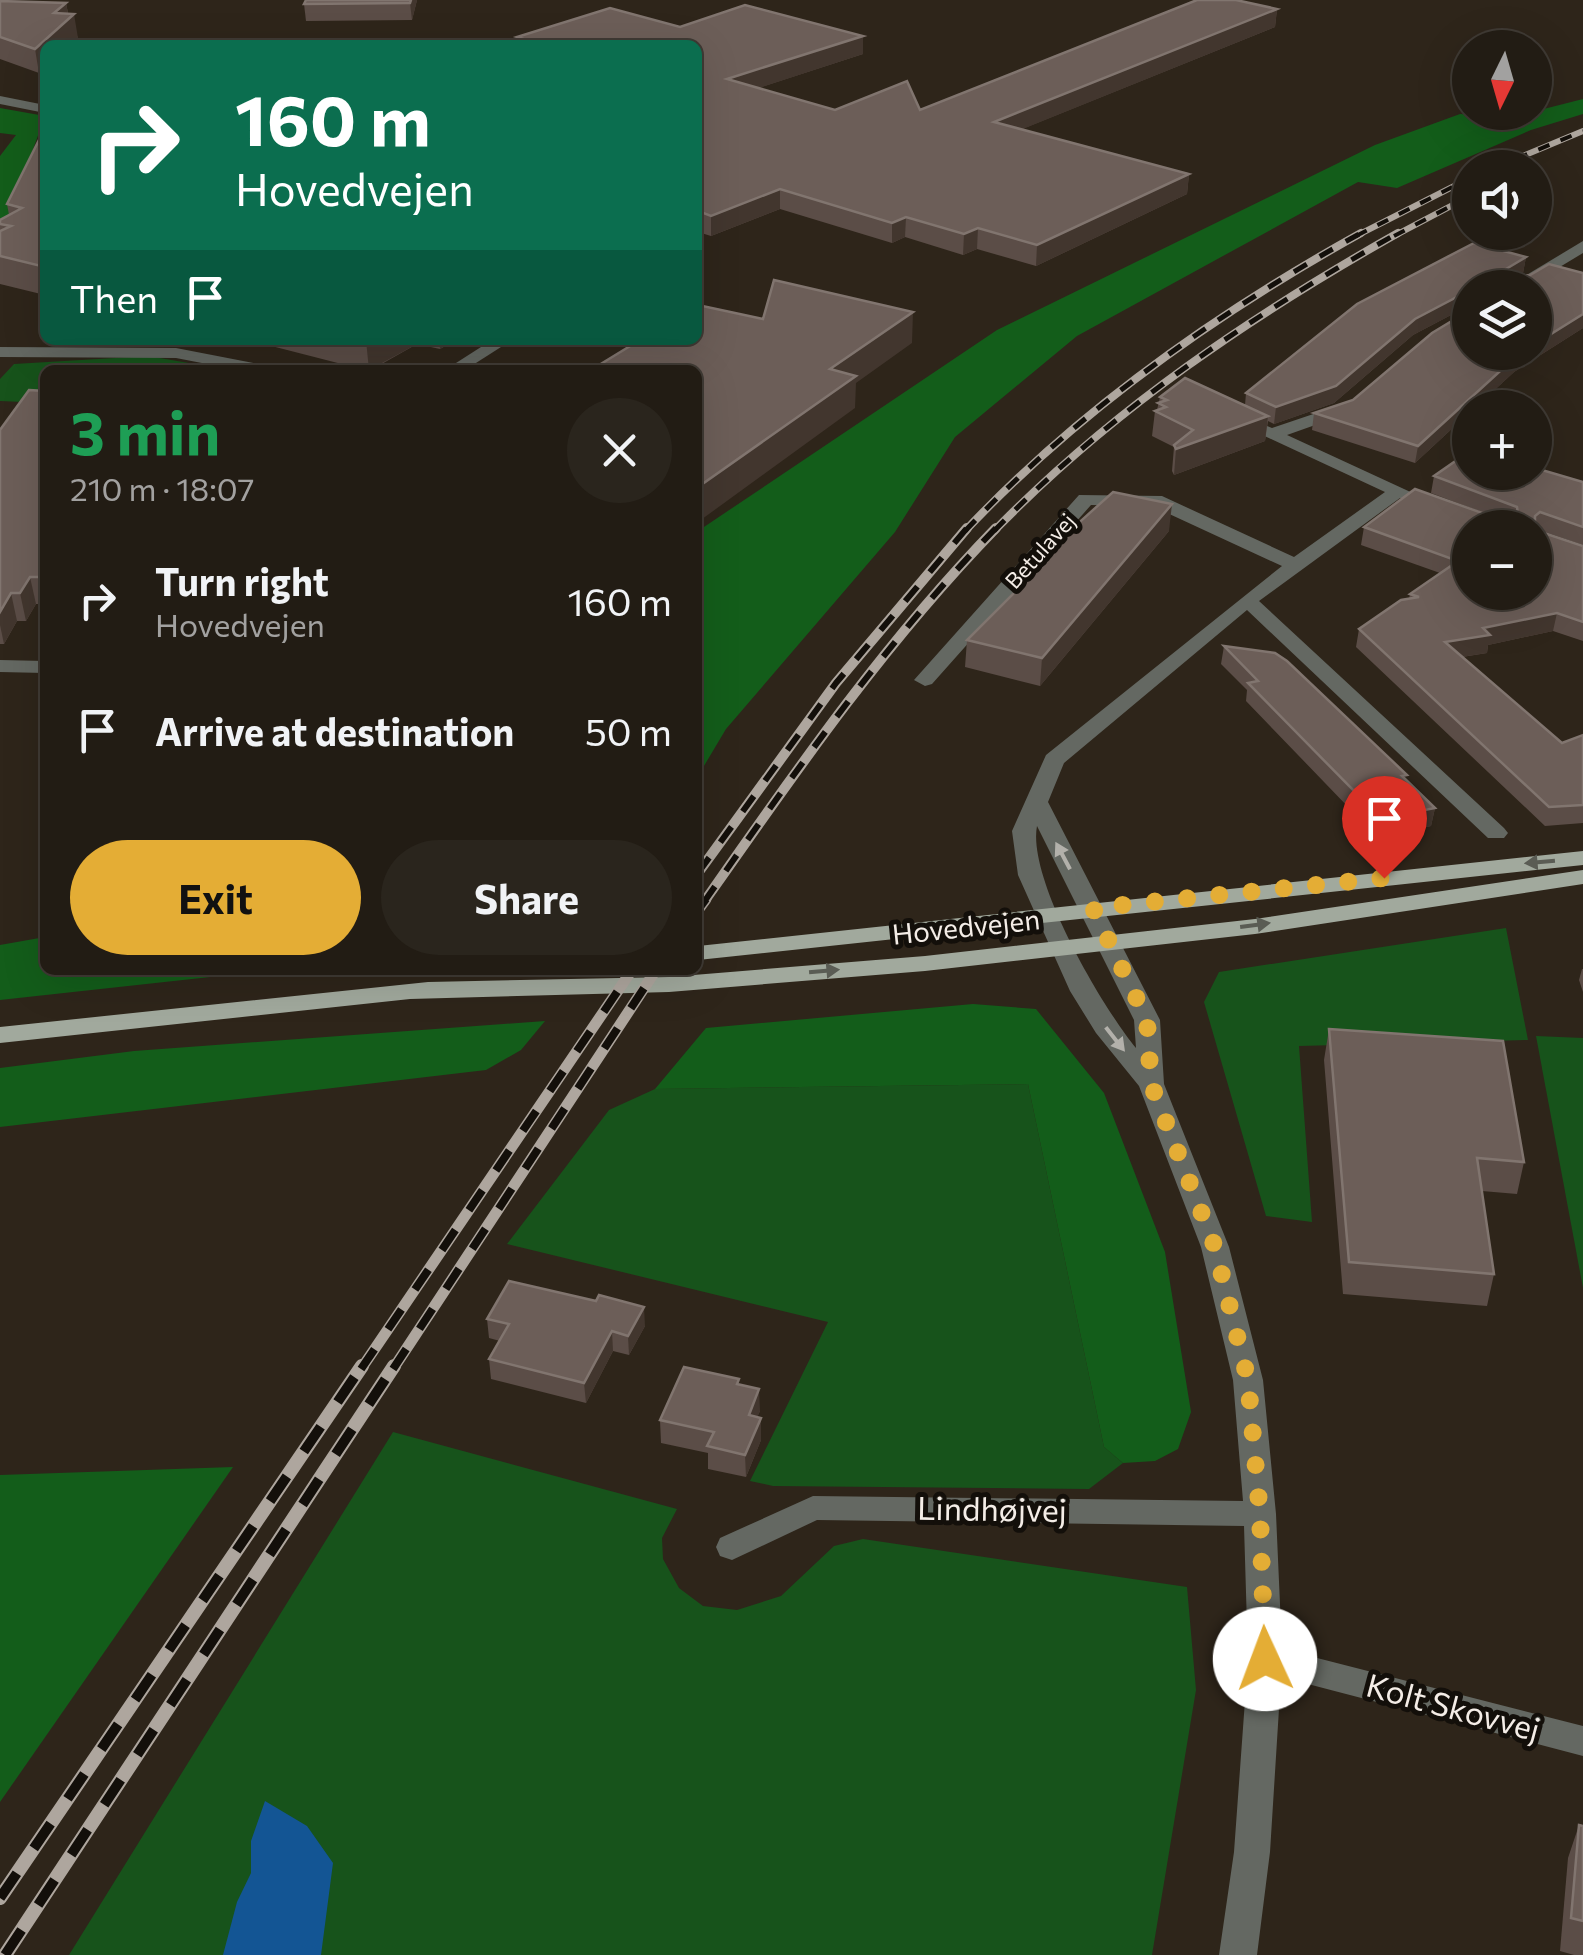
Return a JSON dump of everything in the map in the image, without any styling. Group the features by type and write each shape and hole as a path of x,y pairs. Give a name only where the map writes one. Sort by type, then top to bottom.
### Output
{"main road":[{"name":"Hovedvejen","path":"710,951 1583,858"},
{"name":"Hovedvejen","path":"0,1035 541,981 702,982 1064,948 1350,912 1583,876"},
{"name":"Hovedvejen","path":"541,981 558,975"}],"street":[{"path":"0,100 40,108"},
{"path":"1543,270 1583,246"},
{"path":"461,365 495,345"},
{"path":"0,352 176,353 238,365"},
{"path":"1272,434 1342,410 1355,398"},
{"path":"1218,410 1433,503"},
{"path":"1151,1084 1104,1027 1048,914 1024,850 1027,817 1054,760 1247,600 1398,491"},
{"name":"Betulavej","path":"925,680 1086,499 1155,500 1296,565"},
{"path":"1247,600 1496,833"},
{"path":"0,666 40,667"},
{"path":"1036,802 1147,1020 1151,1084 1215,1247 1248,1380 1260,1514 1265,1659 1252,1852 1238,1955"},
{"name":"Lindhøjvej","path":"732,1547 813,1508 1260,1514"},
{"name":"Kolt Skovvej","path":"1265,1659 1583,1741"}],"green space":[{"path":"1583,99 1583,114 1552,124 1552,107"},
{"path":"0,108 40,115 40,130 0,241 0,156 16,135 0,133"},
{"path":"1452,117 1452,130 1531,130 1485,150 1452,150 1452,164 1397,188 1358,182 1077,336 955,437 895,532 726,729 702,769 702,528 997,330 1375,145"},
{"path":"148,356 201,365 40,365 40,403 0,401 0,379 14,364"},
{"path":"1506,928 1528,1040 1299,1046 1312,1222 1266,1216 1204,1002 1219,972"},
{"path":"40,938 40,975 229,975 0,1000 0,945"},
{"path":"973,1004 1036,1009 1104,1093 1165,1252 1191,1412 1178,1449 1155,1461 1123,1463 1104,1447 1028,1084 655,1089 706,1028"},
{"path":"545,1021 521,1050 486,1070 0,1127 0,1068 134,1051"},
{"path":"1536,1036 1583,1038 1583,1288"},
{"path":"1028,1084 1104,1447 1123,1463 1089,1489 773,1486 750,1481 828,1322 507,1244 609,1110 655,1089"},
{"path":"393,1432 677,1509 662,1538 663,1559 679,1588 703,1606 737,1610 781,1596 834,1546 863,1539 1187,1587 1196,1690 1152,1955 69,1955"},
{"path":"233,1467 0,1802 0,1475"}],"water":[{"path":"265,1801 307,1826 333,1863 321,1955 223,1955 237,1902 251,1873 251,1841"}],"building":[{"path":"306,0 411,0 304,4"},
{"path":"1197,0 1236,0 1277,9 994,122 1189,174 1037,245 978,228 964,234 906,217 892,223 780,189 711,216 702,213 702,40 517,37 610,8 680,27 745,5 863,36 727,79 835,110 907,81 920,110"},
{"path":"0,1 66,3 54,13 74,14 45,40 40,40 35,49 0,37"},
{"path":"40,138 40,266 0,256 0,231 11,226 0,224 0,220 22,208 7,204"},
{"path":"1461,250 1500,250 1526,257 1506,270 1452,270 1452,299 1415,319 1336,386 1276,407 1246,393 1357,304"},
{"path":"1549,264 1583,273 1583,314 1552,333 1552,270 1539,270"},
{"path":"774,280 913,312 830,369 856,376 702,484 702,365 599,365 632,345 702,345 702,306 763,319"},
{"path":"1452,321 1452,370 1501,370 1479,390 1452,390 1452,415 1418,446 1314,413 1353,400 1432,333"},
{"path":"1185,378 1268,416 1176,449 1174,445 1193,430 1155,411 1166,407 1158,403 1167,400 1160,397"},
{"path":"29,390 40,391 40,577 30,577 20,593 11,593 0,612 0,430"},
{"path":"1452,464 1452,483 1434,476"},
{"path":"1552,473 1583,482 1583,527 1552,516 1552,510 1517,507 1471,490 1552,490"},
{"path":"1415,489 1474,510 1452,510 1452,559 1364,527"},
{"path":"1113,492 1172,504 1042,658 967,640 1040,567 1032,565"},
{"path":"1552,536 1583,546 1583,622 1557,613 1483,628 1490,635 1445,642 1562,743 1583,735 1583,805 1549,807 1359,629 1401,600 1419,597 1410,594 1452,565 1452,610 1552,610"},
{"path":"1224,646 1275,653 1287,661 1407,775 1402,776 1435,808 1394,816 1366,789 1354,791 1248,683 1258,681"},
{"path":"1329,1029 1503,1041 1524,1162 1477,1158 1494,1274 1349,1262"},
{"path":"509,1281 596,1301 599,1295 644,1307 628,1336 612,1331 584,1383 489,1359 509,1324 487,1319"},
{"path":"684,1367 739,1379 737,1384 759,1389 749,1415 761,1418 745,1455 707,1446 714,1432 660,1420"},
{"path":"1579,1825 1583,1826 1583,1921 1571,1918"}],"railway":[{"path":"1537,150 1583,131"},
{"path":"1356,236 1452,187"},
{"path":"1394,236 1452,205"},
{"path":"965,531 1054,445 1151,367 1254,296 1361,233"},
{"path":"994,531 1087,445 1185,367 1290,297 1398,233"},
{"path":"702,867 836,683 967,528"},
{"path":"704,902 879,662 996,528"},
{"path":"702,904 706,899"},
{"path":"361,1369 629,975"},
{"path":"393,1369 653,975"},
{"path":"0,1898 362,1366"},
{"path":"5,1955 394,1366"}],"route":[{"path":"1265,1659 1260,1514 1248,1380 1215,1247 1151,1084 1147,1020 1093,908 1384,878"}]}
